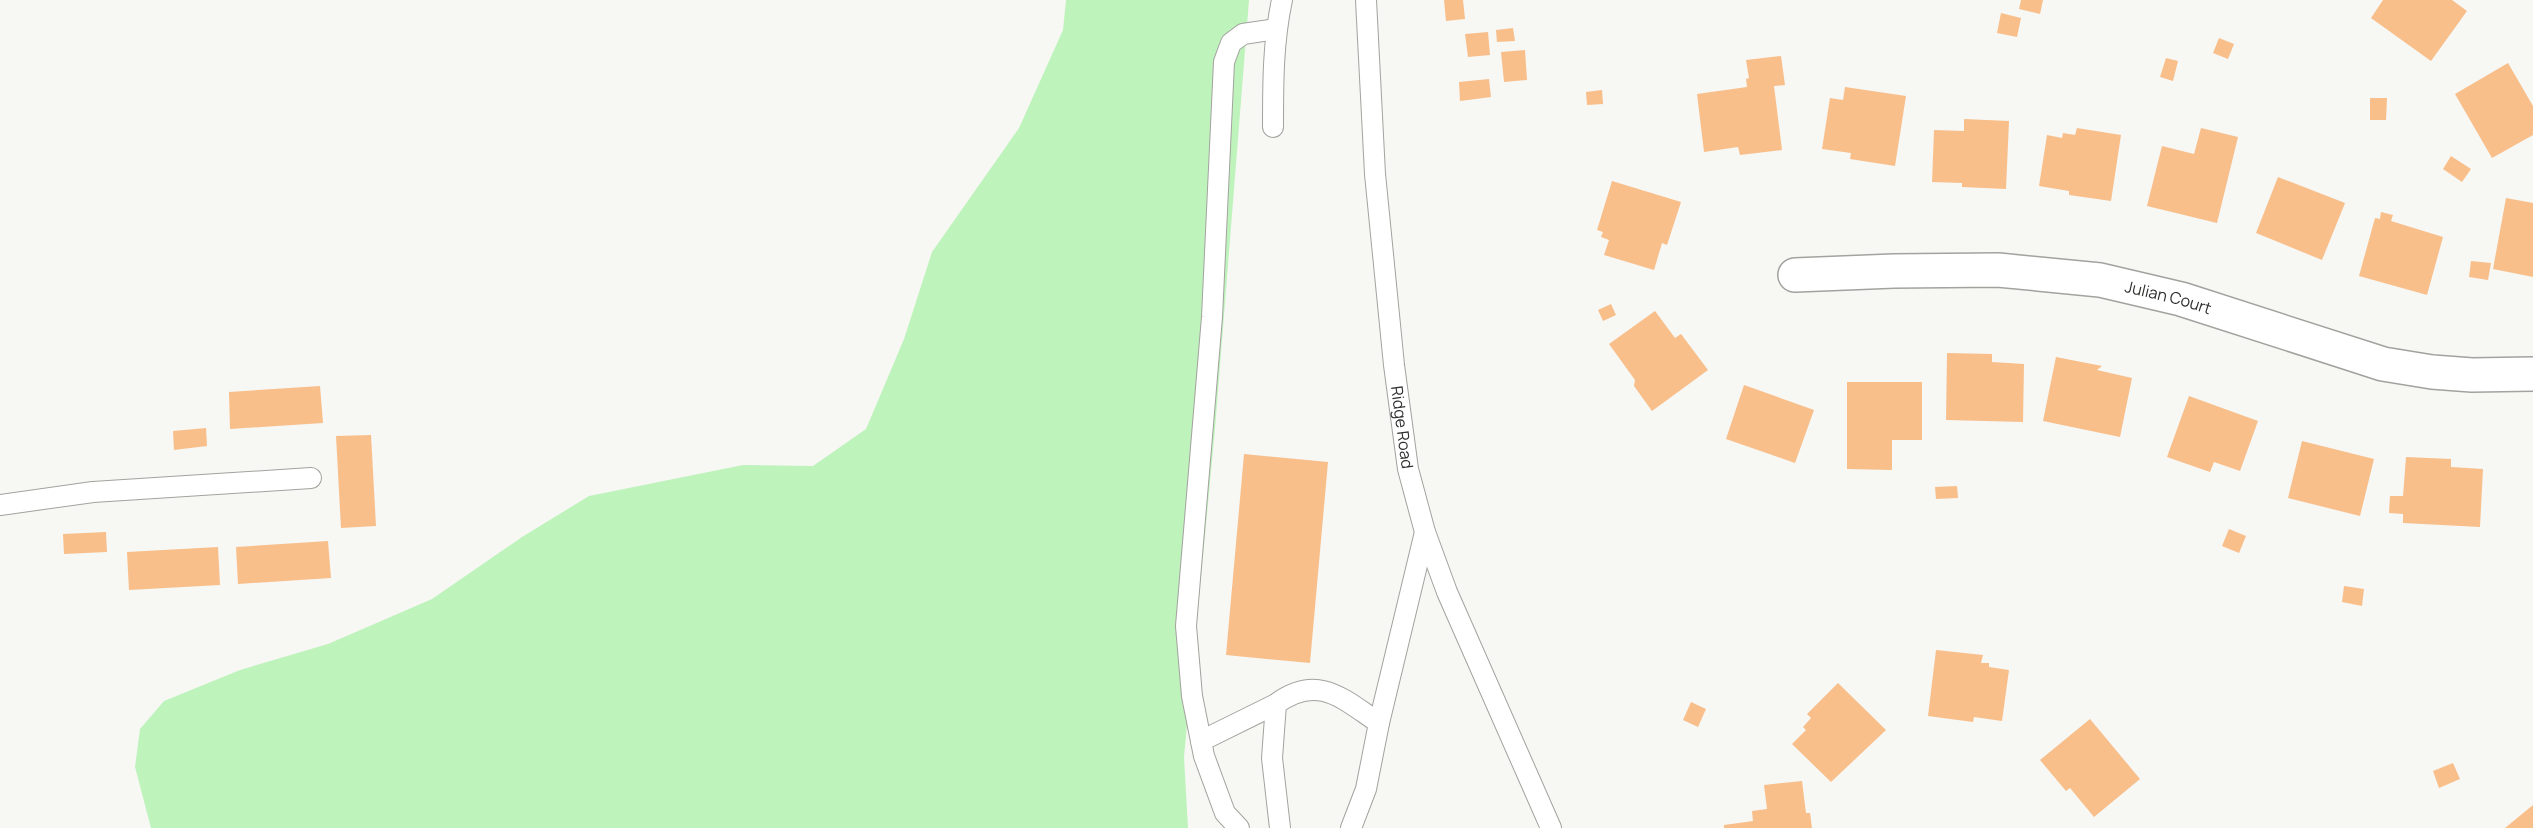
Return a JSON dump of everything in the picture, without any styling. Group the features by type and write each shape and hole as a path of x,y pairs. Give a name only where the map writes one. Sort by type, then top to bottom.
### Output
{"street":[{"name":"Julian Court","path":"1795,275 1998,270 2100,280 2181,299 2383,364 2432,372 2472,375 2533,374"}],"lane":[{"path":"1273,127 1273,66 1276,29 1282,0"},
{"name":"Ridge Road","path":"1366,0 1375,174 1394,365 1408,469 1425,532 1447,592 1551,828"},
{"path":"1239,828 1225,813 1201,741 1192,696 1186,626 1212,317 1224,62 1231,43 1243,34 1276,29"},
{"path":"0,505 93,492 311,478"},
{"path":"1352,828 1366,789 1379,723 1425,532"},
{"path":"1201,741 1288,696 1307,690 1330,693 1348,700 1379,723"},
{"path":"1276,704 1272,758 1280,828"}],"green space":[{"path":"1066,0 1249,0 1215,429 1184,757 1188,828 151,828 135,767 140,729 164,701 240,670 328,644 432,599 522,537 589,496 743,465 813,466 866,429 904,339 932,252 1019,128 1063,30"}],"building":[{"path":"1444,0 1463,0 1465,19 1446,21"},
{"path":"2021,0 2043,0 2040,14 2019,9"},
{"path":"2383,0 2452,0 2467,11 2431,61 2371,18"},
{"path":"2001,13 2021,18 2017,37 1997,33"},
{"path":"1513,28 1515,41 1497,42 1496,30"},
{"path":"1488,32 1490,55 1468,57 1465,34"},
{"path":"2219,38 2234,44 2228,59 2213,53"},
{"path":"1525,50 1527,80 1504,82 1501,52"},
{"path":"1781,56 1785,85 1774,86 1782,150 1740,155 1738,147 1704,152 1697,94 1747,87 1746,79 1749,78 1746,60"},
{"path":"2166,58 2178,61 2173,81 2160,77"},
{"path":"2508,63 2533,106 2533,135 2492,158 2455,94"},
{"path":"1489,79 1491,97 1460,101 1459,82"},
{"path":"1845,87 1906,96 1895,166 1850,159 1851,153 1822,149 1830,98 1843,100"},
{"path":"1602,90 1603,104 1587,105 1586,92"},
{"path":"2370,98 2387,98 2386,120 2370,120"},
{"path":"1964,119 2009,121 2006,189 1962,187 1962,183 1932,182 1934,130 1964,131"},
{"path":"2077,128 2121,135 2111,201 2069,195 2069,191 2039,186 2047,135 2062,138 2063,133 2075,135"},
{"path":"2201,128 2238,137 2217,223 2147,206 2162,146 2194,154"},
{"path":"2451,156 2471,169 2462,182 2443,169"},
{"path":"2278,177 2345,203 2322,260 2256,233"},
{"path":"1612,181 1681,202 1667,245 1662,243 1654,270 1604,255 1609,240 1601,237 1603,232 1597,230"},
{"path":"2506,198 2533,203 2533,277 2493,269"},
{"path":"2381,212 2393,215 2391,221 2443,237 2427,295 2359,276 2375,218 2380,219"},
{"path":"2471,261 2491,263 2488,280 2469,277"},
{"path":"1611,304 1616,315 1603,321 1598,310"},
{"path":"1655,311 1675,338 1681,334 1708,370 1652,411 1634,386 1635,380 1609,344"},
{"path":"1947,353 1992,354 1992,362 2024,364 2023,422 1946,420"},
{"path":"2056,357 2102,366 2097,370 2132,378 2120,437 2043,421"},
{"path":"1847,382 1922,382 1922,440 1892,440 1892,470 1847,469"},
{"path":"1744,385 1814,410 1795,463 1726,439"},
{"path":"320,386 323,423 230,429 229,392"},
{"path":"2189,396 2258,421 2240,471 2214,462 2210,472 2167,457"},
{"path":"206,428 207,446 174,450 173,431"},
{"path":"371,435 376,526 341,528 336,436"},
{"path":"2302,441 2374,459 2360,516 2288,498"},
{"path":"1244,454 1328,462 1310,663 1226,655"},
{"path":"2406,457 2451,459 2451,467 2483,469 2480,527 2403,523 2403,514 2389,513 2390,496 2403,496"},
{"path":"1957,486 1958,498 1936,499 1935,487"},
{"path":"2229,529 2246,536 2239,553 2222,546"},
{"path":"106,532 107,552 64,554 63,534"},
{"path":"328,541 331,578 238,584 236,547"},
{"path":"218,547 220,585 129,590 127,552"},
{"path":"2344,586 2364,589 2362,606 2342,602"},
{"path":"1936,650 1983,655 1981,663 1989,663 1989,667 2009,670 2002,721 1974,717 1973,722 1928,716"},
{"path":"1838,683 1886,730 1831,782 1792,744 1806,730 1803,727 1811,718 1807,714"},
{"path":"1691,702 1706,709 1698,727 1683,720"},
{"path":"2090,719 2140,779 2094,817 2070,788 2066,791 2040,760"},
{"path":"2453,763 2460,779 2439,788 2433,771"},
{"path":"1802,781 1806,813 1810,813 1812,828 1724,828 1724,825 1753,821 1752,811 1767,809 1764,785"},
{"path":"2533,805 2533,828 2505,828"}]}
